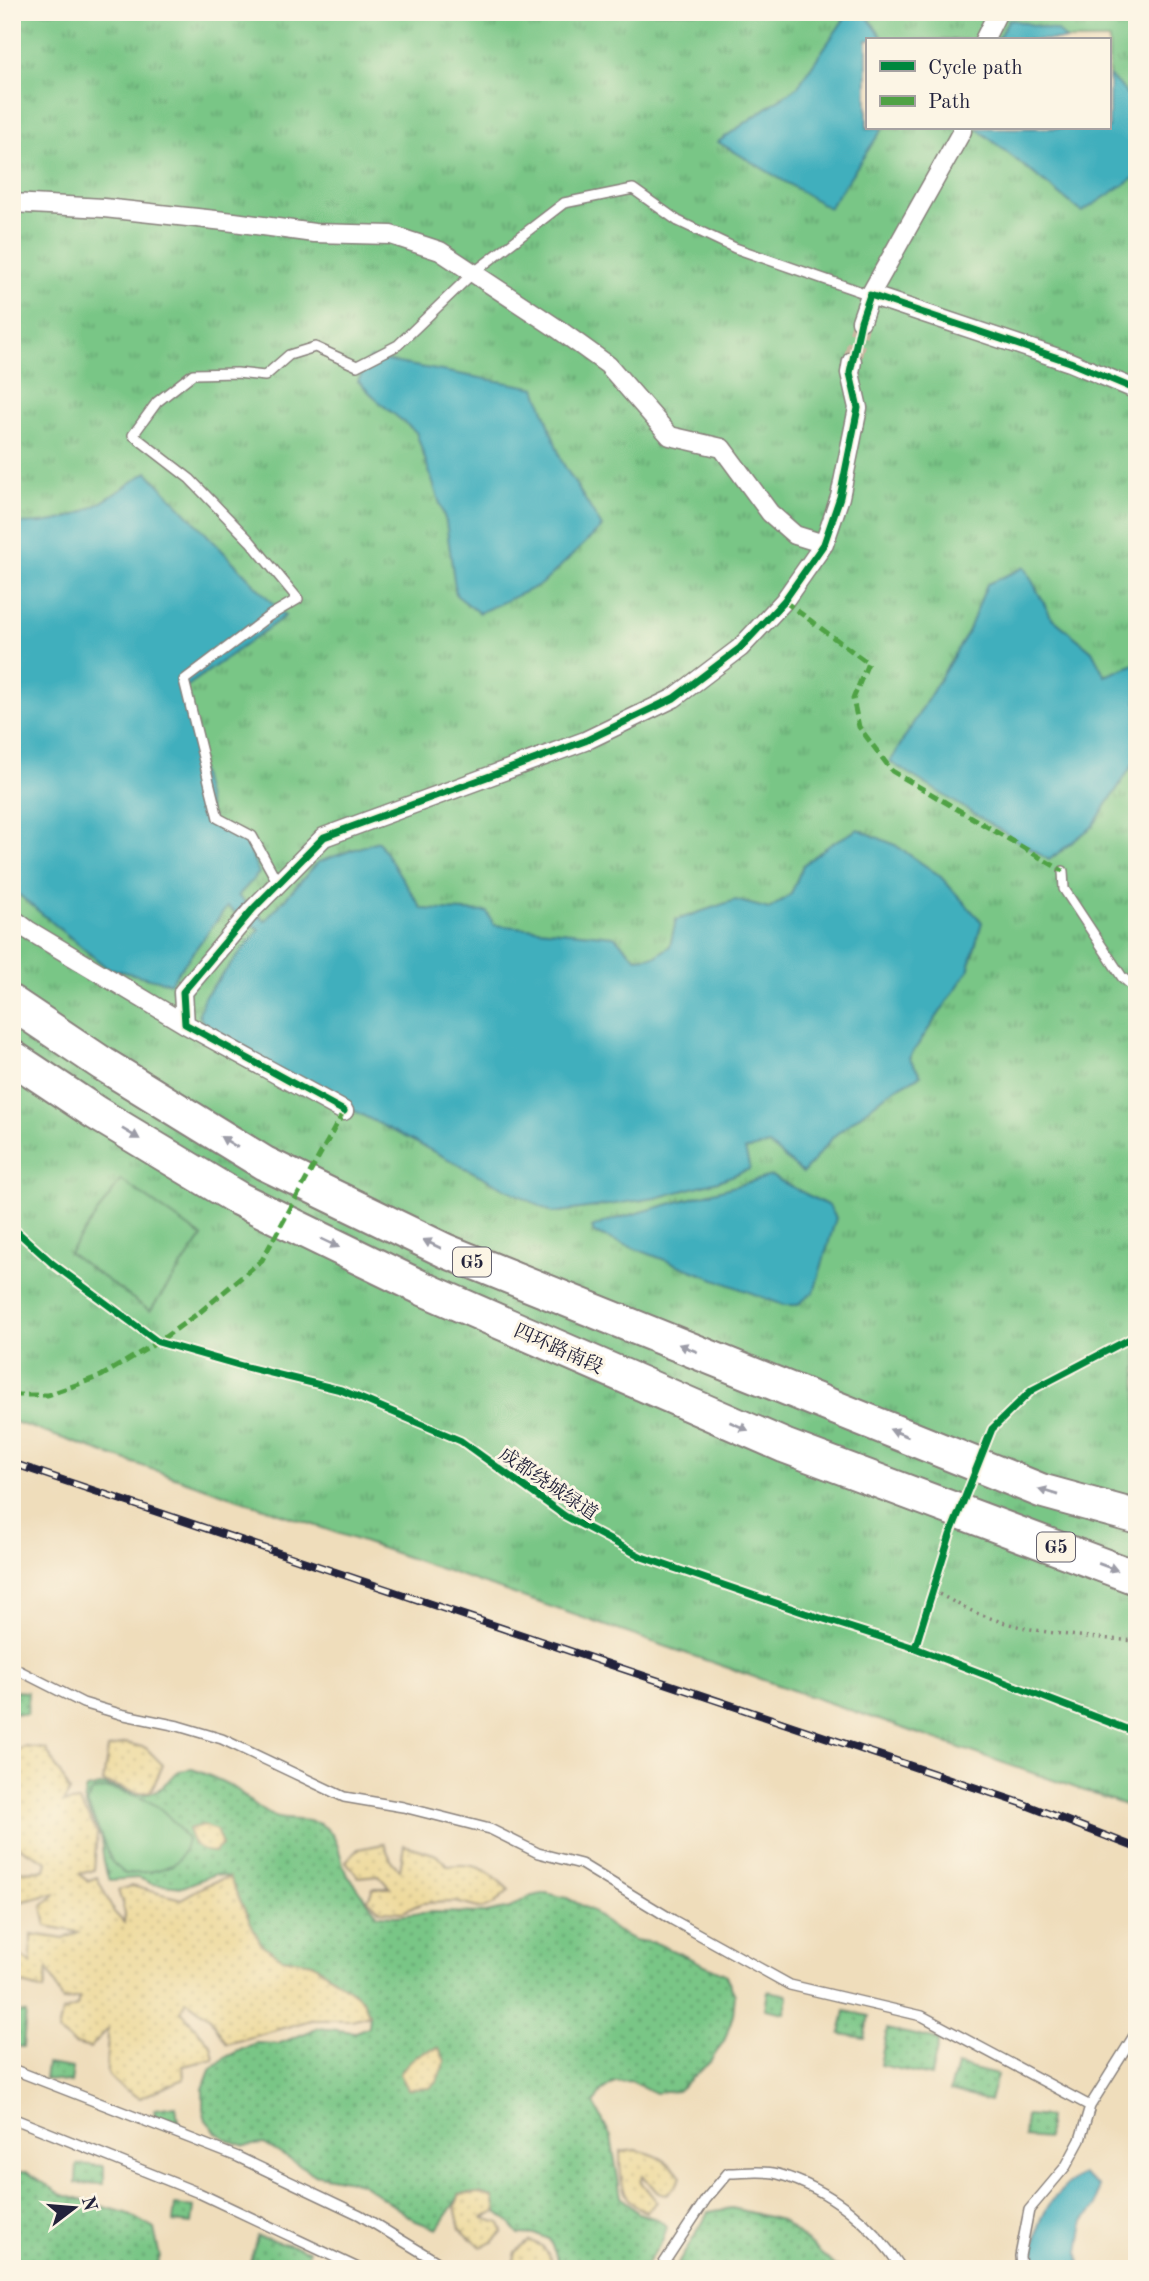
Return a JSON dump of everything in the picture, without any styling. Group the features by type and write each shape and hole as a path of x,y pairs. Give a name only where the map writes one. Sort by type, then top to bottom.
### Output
{"highway":[{"path":"12,991 103,1064"},
{"name":"G5","path":"12,1003 103,1064 264,1163 446,1251 1042,1491 1137,1517"},
{"name":"四环路南段","path":"12,1056 96,1113 239,1199 424,1289 785,1446 1137,1577"},
{"path":"12,1072 96,1113"}],"street":[{"path":"985,38 998,12"},
{"path":"861,321 870,295 962,130"},
{"path":"12,203 117,210 314,233 391,235 440,251 608,365 670,436 722,448 770,513 795,536 824,544"},
{"path":"870,295 1070,362 1137,390"},
{"path":"185,1024 183,992 249,914 324,837 585,741 674,698 740,648 783,601 824,544 840,497 858,408 850,373 852,361"},
{"path":"12,918 185,1024 344,1111"}],"lane":[{"path":"278,883 252,836 218,818 184,680 269,616 298,599 250,541 190,479 133,435 157,402 193,374 237,373 265,376 289,355 315,347 357,366 398,345 473,273 564,203 632,189 678,221 735,248 870,295"},
{"path":"1063,871 1064,889 1122,977 1137,990"},
{"path":"12,1667 83,1703 222,1739 344,1797 403,1807 490,1829 538,1853 581,1864 673,1920 790,1985 922,2016 1090,2106"},
{"path":"1021,2269 1020,2256 1029,2210 1066,2166 1080,2140 1090,2106 1137,2031"},
{"path":"12,2069 238,2157 360,2215 449,2269"},
{"path":"12,2118 199,2193 360,2269"},
{"path":"660,2269 706,2199 729,2173 776,2173 835,2198 886,2243 902,2269"}],"path":[{"path":"930,1602 937,1580"},
{"path":"933,1591 983,1615 1025,1626 1079,1637 1137,1641"}],"green space":[{"path":"12,12 1137,12 1137,1809 12,1421"},
{"path":"121,1180 202,1237 150,1311 69,1253"},
{"path":"12,1691 28,1692 27,1714 12,1713"},
{"path":"192,1769 220,1780 275,1817 312,1822 325,1827 336,1842 347,1874 378,1915 486,1913 510,1908 528,1897 546,1893 567,1898 593,1911 613,1929 634,1940 656,1943 725,1974 735,1995 733,2015 725,2039 710,2062 677,2091 655,2093 631,2081 615,2082 601,2092 594,2103 611,2137 621,2197 638,2213 659,2220 667,2227 663,2240 643,2269 562,2269 549,2239 539,2235 519,2234 496,2211 493,2198 480,2193 460,2195 437,2229 416,2221 361,2183 314,2174 264,2144 245,2146 217,2133 206,2120 203,2089 210,2070 226,2057 255,2043 278,2044 318,2028 355,2032 368,2027 369,2015 363,2000 312,1963 282,1958 260,1944 228,1877 215,1874 183,1887 152,1884 139,1878 109,1880 100,1836 85,1801 86,1789 105,1785 147,1794 157,1791 179,1771","holes":["102,1834 146,1872 112,1862"]},
{"path":"108,1788 145,1799 170,1818 187,1840 177,1861 159,1870 125,1874 112,1862 87,1803 91,1792"},
{"path":"768,1991 788,1995 785,2013 765,2009"},
{"path":"845,2011 869,2016 864,2038 840,2034"},
{"path":"12,2012 26,2013 23,2047 12,2046"},
{"path":"887,2029 939,2040 931,2076 880,2065"},
{"path":"47,2064 73,2068 71,2083 45,2079"},
{"path":"957,2065 997,2075 990,2101 950,2091"},
{"path":"176,2106 178,2121 156,2123 154,2109"},
{"path":"1026,2115 1049,2117 1047,2139 1024,2137"},
{"path":"77,2164 104,2166 104,2184 76,2183"},
{"path":"12,2172 26,2172 63,2195 126,2213 154,2229 160,2257 154,2269 56,2269 12,2264"},
{"path":"175,2205 194,2207 192,2224 173,2222"},
{"path":"732,2208 781,2220 839,2269 675,2269 709,2212"},
{"path":"257,2236 309,2250 304,2269 248,2269"}],"sand":[{"path":"126,1743 146,1748 163,1765 151,1791 140,1793 103,1782 108,1748"},
{"path":"24,1747 46,1749 70,1791 63,1803 79,1801 97,1832 94,1870 80,1874 87,1881 97,1877 114,1912 124,1923 125,1913 118,1890 132,1886 181,1899 206,1885 229,1877 261,1944 282,1958 312,1963 363,2000 369,2015 352,2020 311,2020 227,2044 210,2018 186,2000 181,2011 211,2045 214,2059 183,2066 184,2079 140,2098 116,2084 107,2071 108,2029 90,2048 75,2044 58,2032 62,2012 77,2007 79,1998 63,2001 48,1969 44,1990 12,1981 12,1950 31,1963 31,1934 64,1939 78,1932 46,1926 42,1906 56,1893 20,1902 12,1888 14,1871 45,1870 47,1862 12,1843 12,1796 18,1788 12,1787 12,1753"},
{"path":"203,1825 216,1830 222,1845 214,1852 200,1849 188,1829"},
{"path":"384,1844 392,1862 400,1870 404,1845 437,1855 448,1866 467,1865 482,1869 509,1890 493,1905 482,1909 456,1902 422,1903 403,1912 380,1911 368,1900 373,1888 390,1888 378,1875 358,1877 346,1861 358,1849"},
{"path":"439,2048 445,2061 437,2081 430,2088 408,2089 400,2074 403,2068 416,2056"},
{"path":"636,2150 661,2158 681,2176 676,2186 666,2194 657,2192 643,2175 641,2182 657,2202 646,2212 631,2202 621,2179 620,2152"},
{"path":"479,2193 493,2198 496,2211 483,2218 500,2223 503,2232 493,2242 481,2247 460,2229 455,2206 460,2195"},
{"path":"529,2241 546,2251 555,2269 512,2269 516,2252"}],"water":[{"path":"849,12 864,12 883,38 866,38 866,130 882,130 829,208 718,142 798,86"},
{"path":"1009,19 1057,31 1065,38 998,38"},
{"path":"1110,77 1123,89 1137,111 1137,176 1082,212 979,130 1110,130"},
{"path":"370,358 536,388 562,462 602,527 542,584 479,613 456,595 446,522 416,432 358,381"},
{"path":"147,472 285,616 182,690 213,827 242,832 259,873 238,896 265,921 318,862 378,841 422,909 487,912 494,925 614,936 636,958 656,956 670,946 676,920 735,900 769,909 791,894 803,865 829,845 858,829 895,845 939,875 982,922 968,971 909,1058 921,1075 888,1093 834,1136 803,1173 769,1145 745,1150 750,1169 718,1181 656,1198 553,1213 208,1036 199,1014 204,997 259,930 227,907 170,983 107,968 12,889 12,523 34,524 69,517 99,504"},
{"path":"1025,567 1051,617 1092,651 1105,676 1137,663 1137,758 1093,826 1049,860 890,762 968,632 987,584"},
{"path":"771,1176 829,1206 836,1218 814,1292 797,1305 783,1305 594,1233 592,1228 605,1222"},
{"path":"1082,2174 1098,2186 1096,2206 1084,2221 1079,2252 1080,2269 1033,2269 1036,2239 1044,2214 1059,2193"}],"tunnel":[{"path":"852,361 861,321"}],"railway":[{"path":"12,1463 1021,1803 1137,1848"}],"marked path":[{"path":"784,601 868,663 853,699 859,727 892,771 1063,871"},
{"path":"12,1395 48,1395 101,1376 158,1342 200,1312 262,1260 344,1111"}],"cycle path":[{"path":"344,1111 185,1024 183,992 253,909 324,837 585,741 674,698 740,648 784,601 824,544 840,497 858,408 850,373 861,321 870,295 1070,362 1137,390"},
{"name":"成都绕城绿道","path":"12,1227 53,1264 158,1342 341,1390 461,1441 565,1516 642,1557 915,1648 1137,1733"},
{"path":"915,1648 950,1535 992,1429 1032,1390 1137,1335"}]}
